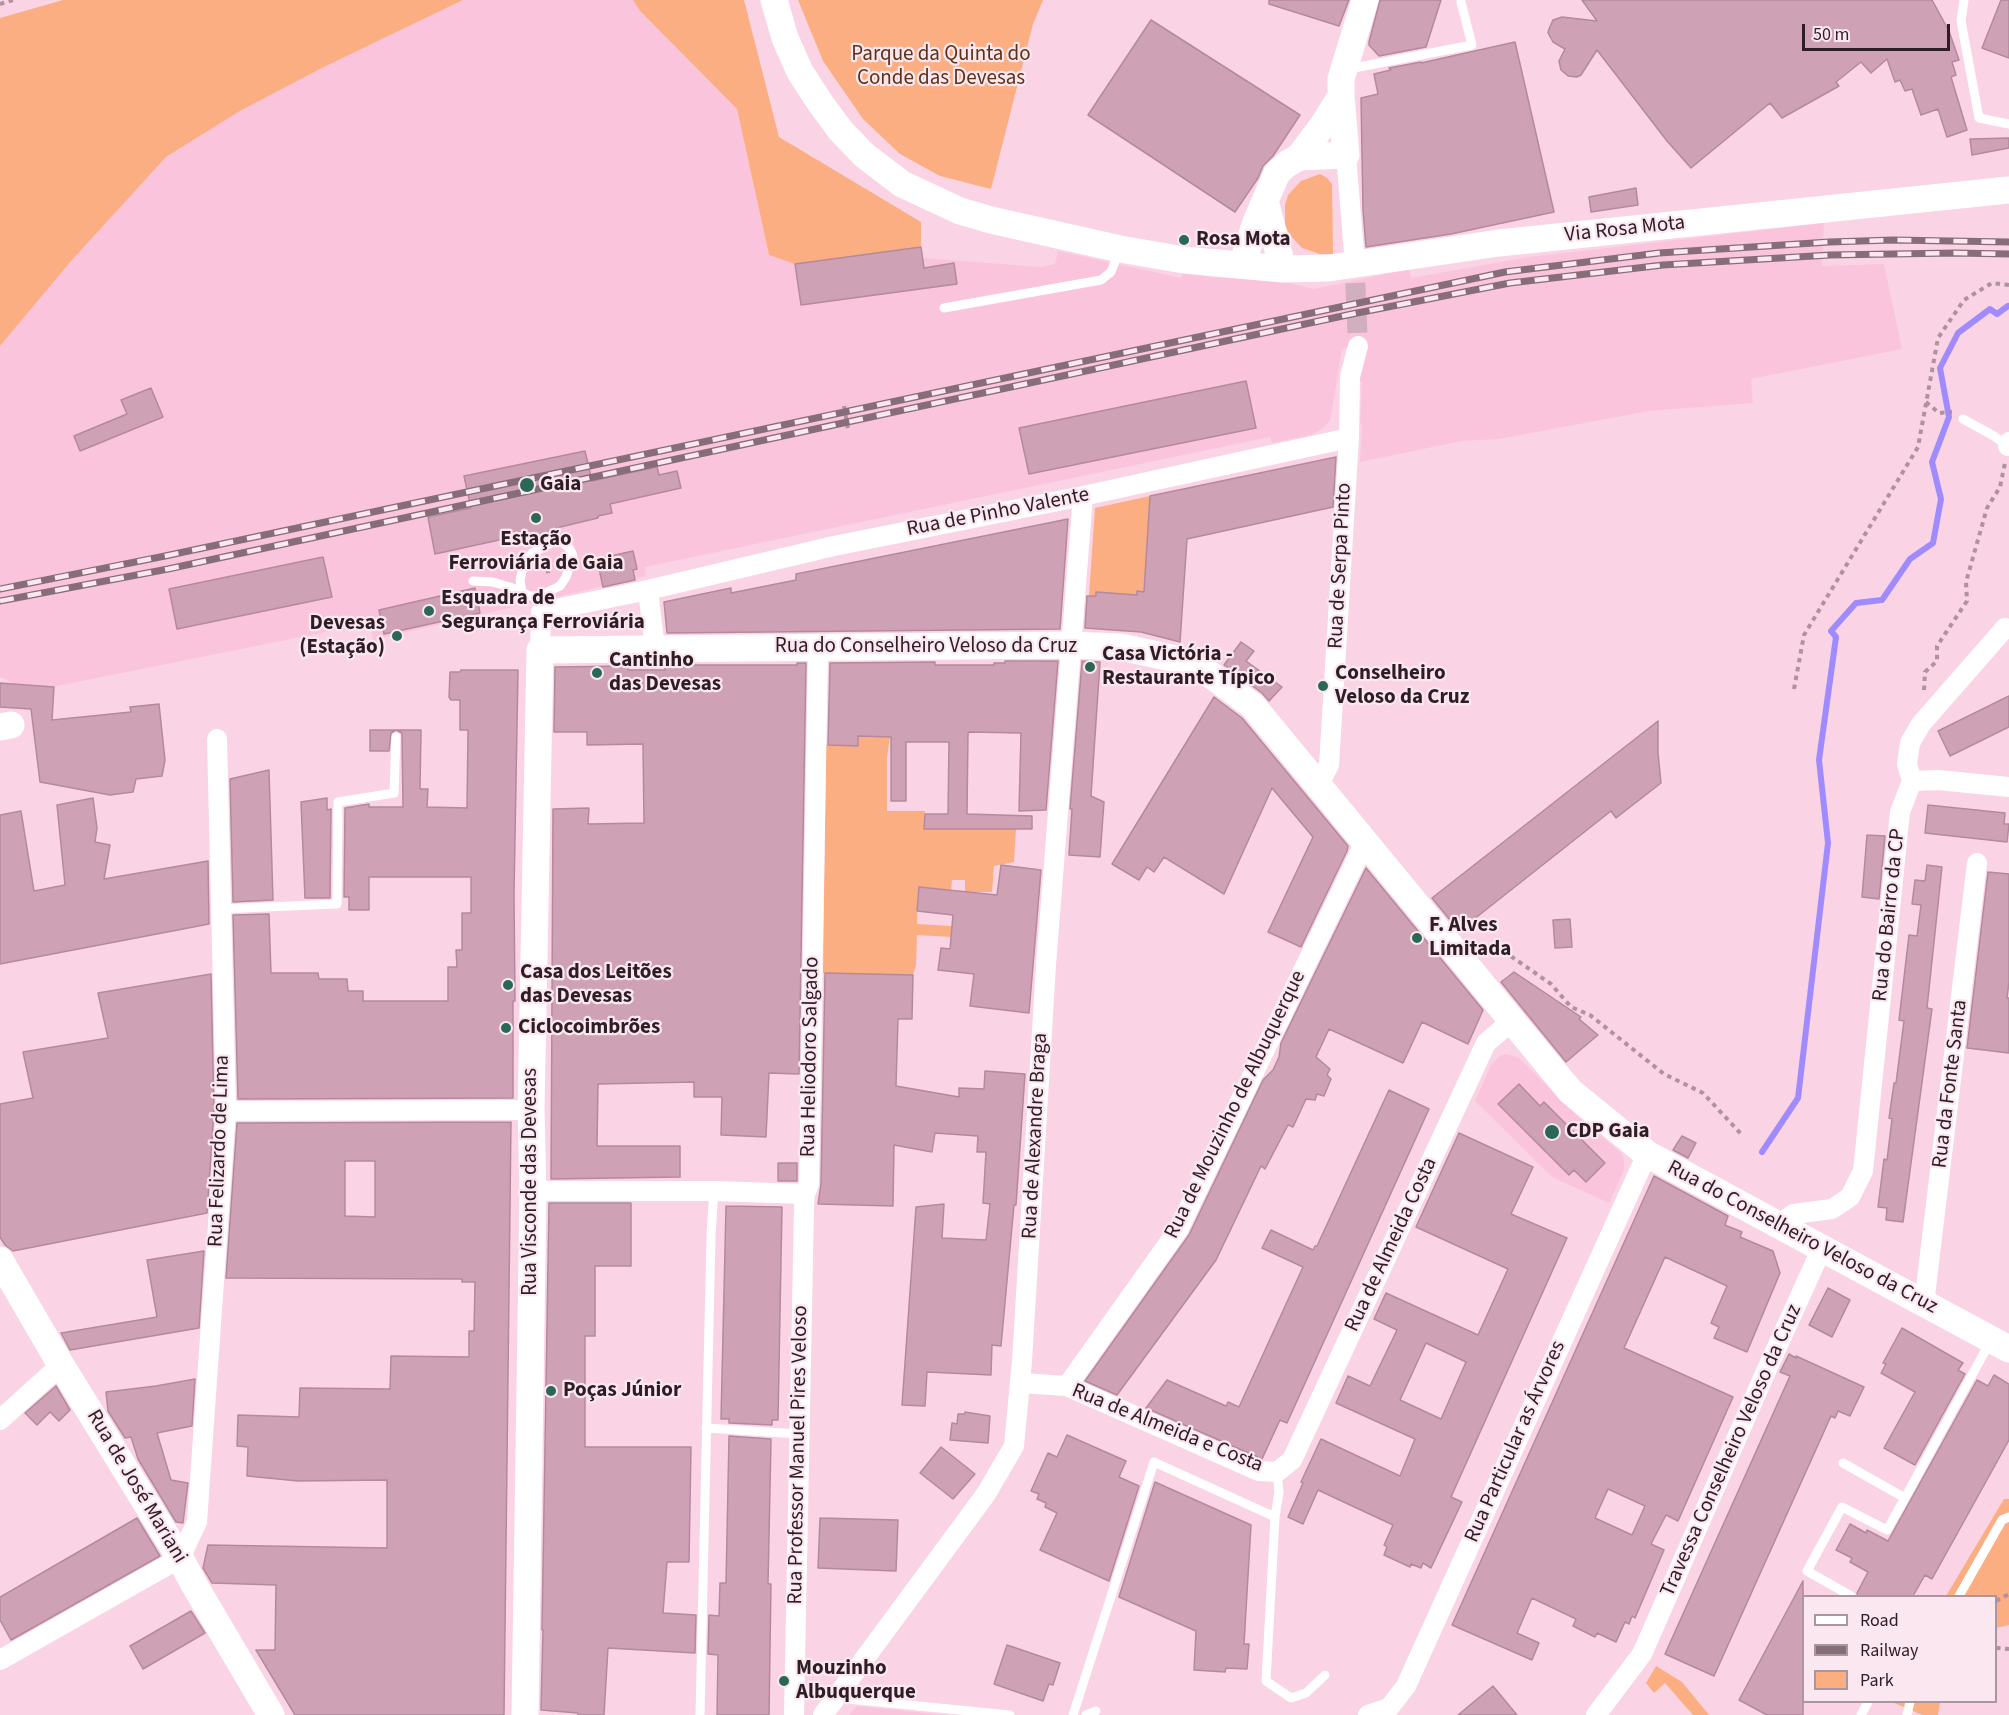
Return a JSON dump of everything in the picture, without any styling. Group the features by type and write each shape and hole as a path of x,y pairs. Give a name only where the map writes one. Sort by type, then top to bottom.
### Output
{"main road":[{"name":"Via Rosa Mota","path":"774,0 785,38 800,72 811,89 841,131 864,155 889,175 960,211 1120,249 1184,260 1283,269 1329,268 1499,243 2009,190"},
{"path":"1242,265 1256,222 1277,173 1299,157 1323,126 1342,83 1365,0"},
{"path":"1299,157 1346,155 1342,83"},
{"path":"1265,201 1283,269"},
{"name":"Rua do Conselheiro Veloso da Cruz","path":"540,650 1071,645 1131,649 1171,658 1211,675 1253,706 1570,1091 1647,1154 2000,1345"},
{"name":"Rua Visconde das Devesas","path":"525,1715 533,1191 531,1110 540,650"},
{"name":"Rua de José Mariani","path":"0,1260 61,1365 180,1558 271,1715"}],"street":[{"path":"1346,155 1354,253"},
{"name":"Rua de Serpa Pinto","path":"1318,784 1329,765 1349,438 1350,377 1358,346"},
{"name":"Rua de Pinho Valente","path":"540,604 648,590 834,546 1083,496 1349,438"},
{"name":"Rua de Alexandre Braga","path":"823,1715 986,1494 1014,1446 1021,1383 1046,964 1083,496"},
{"path":"648,590 655,649"},
{"path":"540,604 540,650"},
{"name":"Rua do Bairro da CP","path":"1778,1225 1793,1214 1832,1209 1850,1197 1863,1171 1900,812 1912,781 1907,764 1910,743 1921,724 2005,628 2009,629"},
{"name":"Rua Heliodoro Salgado","path":"805,1194 809,1184 818,648"},
{"name":"Rua Felizardo de Lima","path":"180,1558 197,1522 226,1111 217,739"},
{"path":"1912,781 1938,780 2009,787"},
{"name":"Rua de Mouzinho de Albuquerque","path":"1067,1386 1178,1230 1365,842"},
{"name":"Rua da Fonte Santa","path":"1924,1304 1977,863"},
{"name":"Rua de Almeida Costa","path":"1277,1472 1292,1460 1486,1043 1512,1021"},
{"path":"226,1111 531,1110"},
{"name":"Rua Particular as Árvores","path":"1368,1715 1389,1708 1406,1686 1647,1154"},
{"path":"533,1191 714,1191 805,1194"},
{"name":"Rua Professor Manuel Pires Veloso","path":"794,1715 805,1194"},
{"name":"Travessa Conselheiro Veloso da Cruz","path":"1596,1715 1642,1654 1822,1248"},
{"path":"0,1420 61,1365"},
{"name":"Rua de Almeida e Costa","path":"1021,1383 1067,1386 1259,1472 1277,1472"},
{"path":"0,1660 180,1558"}],"lane":[{"path":"1964,0 1961,21 1978,118 2009,124"},
{"path":"1342,83 1472,45 1461,2"},
{"path":"944,308 1101,280 1111,272 1120,249"},
{"path":"1963,419 2009,445"},
{"path":"473,581 493,582 522,592 540,604 560,586 571,565 573,556 570,549 562,542 553,542 532,553 523,567 520,580 522,592"},
{"path":"221,909 337,904 338,802 394,793 396,737"},
{"path":"700,1715 711,1235 714,1191"},
{"path":"1849,1595 1808,1572 1842,1507 1887,1530 2000,1345"},
{"path":"706,1428 800,1434"},
{"path":"1073,1715 1154,1462 1275,1517"},
{"path":"1843,1463 1905,1498"},
{"path":"1277,1472 1279,1492 1275,1517 1266,1681 1291,1698 1306,1693 1324,1675"},
{"path":"1960,1595 2002,1520 2009,1517"},
{"path":"837,1698 1010,1715"},
{"path":"1086,1715 1096,1711"}],"path":[{"path":"0,4 13,0"},
{"path":"1794,689 1804,635 1918,447 1938,338 1964,300 1992,283 2009,285"},
{"path":"1926,402 1939,413 1952,412"},
{"path":"844,406 848,429"},
{"path":"1921,724 1925,672 1937,661 1937,646 1967,601 1966,582 1987,508 2000,487 2009,445"},
{"path":"544,553 551,586"},
{"path":"1458,955 1473,943 1499,948 1551,984 1571,1007 1590,1015 1664,1074 1703,1093 1742,1135"}],"shaded area":[{"path":"463,0 633,0 640,11 737,109 769,255 795,263 921,247 923,258 1041,267 1055,264 1058,251 1181,278 1184,271 1210,277 1286,282 1314,289 1409,269 1411,278 1529,257 1824,223 1822,266 1884,264 1902,349 1751,379 1753,403 1649,411 1499,439 1462,441 1360,462 1362,382 1357,379 1363,348 1369,345 1366,343 1342,349 1330,421 1310,435 1272,443 1270,437 645,567 646,576 373,640 370,626 352,630 336,630 32,691 0,677 0,346 72,260 166,157 240,111 324,67"},
{"name":"CDP Gaia","path":"1506,1054 1519,1058 1576,1115 1622,1154 1624,1170 1609,1203 1552,1177 1475,1101 1491,1065 1500,1056"},
{"path":"857,1706 945,1715 849,1715"}],"green space":[{"path":"63,0 463,0 324,67 240,111 166,157 72,260 0,346 0,18"},
{"path":"633,0 744,0 779,137 921,222 921,247 795,264 769,255 737,109 640,11"},
{"name":"Parque da Quinta do Conde das Devesas","path":"798,0 1043,0 1033,24 991,189 940,176 900,154 863,119 823,61"},
{"path":"1320,174 1332,184 1333,254 1320,254 1302,248 1289,234 1285,225 1285,205 1288,195 1301,181"},
{"path":"1150,496 1144,592 1137,591 1137,595 1097,592 1096,596 1089,596 1095,508"},
{"path":"858,736 890,737 887,758 887,811 925,811 924,829 1016,829 1014,862 994,866 992,892 965,892 965,880 952,880 951,892 918,892 917,924 952,926 951,937 917,935 916,965 913,975 823,973 826,745 857,745"},
{"path":"2004,1499 2009,1499 2009,1625 1997,1628 1997,1595 1947,1595"},
{"path":"1656,1666 1682,1682 1709,1715 1693,1715 1665,1683 1654,1693 1646,1683"},
{"path":"1894,1703 1940,1703 1938,1715 1922,1715"}],"building":[{"path":"1269,0 1349,0 1339,26 1269,4"},
{"path":"1380,0 1441,0 1426,47 1379,56 1369,42"},
{"path":"1582,0 1932,0 1949,31 1959,60 1952,62 1956,75 1951,77 1967,130 1947,137 1938,109 1921,115 1912,89 1905,91 1900,80 1895,82 1887,59 1871,73 1861,62 1836,82 1839,86 1782,118 1770,103 1691,168 1667,141 1597,50 1581,75 1568,76 1561,70 1559,61 1565,49 1553,42 1548,33 1549,29 1553,20 1562,17 1597,21"},
{"path":"2001,0 2009,0 2009,58 1982,48"},
{"path":"1151,20 1300,115 1273,156 1263,166 1258,178 1235,212 1088,115"},
{"path":"1515,42 1554,212 1451,234 1366,247 1361,98 1378,94 1374,74 1391,70 1389,68"},
{"path":"2009,138 2009,148 1972,155 1970,139"},
{"path":"1636,188 1638,205 1591,212 1589,197"},
{"path":"921,247 924,268 954,263 957,284 801,305 795,264"},
{"path":"1246,381 1256,428 1029,474 1019,428"},
{"path":"151,388 163,417 80,451 74,436 127,414 121,400"},
{"path":"585,451 592,481 657,467 659,475 677,471 681,488 610,504 612,513 556,528 556,532 523,539 522,535 435,554 428,517 471,508 464,476"},
{"path":"1336,457 1333,507 1187,539 1180,642 1141,632 1085,628 1087,596 1096,596 1096,592 1137,595 1137,591 1144,592 1150,496"},
{"path":"1068,519 1060,629 667,633 664,602 731,588 731,593 796,580 796,574"},
{"path":"633,551 637,569 633,570 635,580 603,587 597,559"},
{"path":"323,557 332,597 177,629 169,589"},
{"name":"Esquadra de Segurança Ferroviária","path":"475,588 480,613 384,634 379,610"},
{"path":"1241,642 1254,651 1246,661 1282,687 1269,701 1262,693 1224,665"},
{"path":"1005,661 1058,661 1046,810 1019,811 1021,733 970,732 968,733 967,814 1032,816 1032,829 924,829 925,814 948,814 949,742 906,742 906,801 891,801 891,737 858,736 858,746 828,745 830,663 935,662 935,665 994,665 994,663 1005,663"},
{"path":"1082,661 1100,662 1091,796 1104,802 1100,857 1069,855 1072,809 1070,809"},
{"path":"797,663 806,663 799,1074 769,1073 766,1137 721,1135 722,1097 694,1097 694,1082 598,1084 597,1146 680,1146 680,1177 551,1179 553,809 589,808 588,824 644,823 643,744 587,745 587,732 554,732 555,667 628,666 628,670 665,670 665,665 797,665"},
{"path":"518,670 513,1098 238,1099 233,915 269,914 271,973 318,973 319,979 347,979 348,991 363,991 363,1001 448,1001 448,967 457,967 456,950 462,950 462,913 471,913 471,877 369,877 369,910 349,910 349,897 344,897 345,808 369,804 369,807 403,807 402,733 396,730 421,730 420,789 428,789 427,807 467,808 468,730 460,730 460,700 451,700 449,697 450,672"},
{"path":"0,683 54,687 52,720 131,712 130,707 159,704 165,760 162,776 136,779 133,792 110,795 40,782 31,709 0,707"},
{"path":"2009,696 2009,727 1950,756 1938,731"},
{"path":"1214,697 1242,718 1348,846 1301,947 1268,932 1313,837 1272,788 1224,894 1164,857 1154,872 1147,867 1139,880 1112,864"},
{"path":"1658,721 1661,783 1616,818 1611,811 1459,931 1432,898"},
{"path":"370,730 396,730 391,733 389,751 370,751"},
{"path":"269,770 273,900 233,902 230,779"},
{"path":"93,798 97,828 95,842 110,845 104,879 208,861 209,924 0,964 0,815 21,811 34,891 65,885 57,805"},
{"path":"327,798 327,810 331,809 330,898 305,898 301,802"},
{"path":"1928,805 2005,813 2004,824 2009,824 2007,842 1925,833"},
{"path":"1867,835 1885,836 1879,899 1862,897"},
{"path":"1001,865 1041,870 1029,1013 970,1006 974,974 938,970 941,948 950,949 953,915 917,911 919,887 997,895"},
{"path":"1927,865 1942,867 1927,1008 1932,1009 1903,1222 1886,1220 1887,1208 1878,1207 1884,1159 1887,1160 1892,1119 1889,1118 1904,1021 1899,1020 1909,935 1917,936 1921,905 1912,904 1915,880 1925,881"},
{"path":"1366,868 1483,1010 1468,1044 1422,1022 1403,1063 1329,1029 1316,1057 1330,1069 1327,1075 1331,1079 1324,1096 1317,1094 1315,1100 1306,1099 1293,1127 1288,1125 1265,1169 1261,1166 1216,1260 1117,1395 1085,1381 1189,1235 1263,1080 1273,1070 1279,1057 1281,1043"},
{"path":"1988,872 2009,874 2007,998 2009,998 2009,1053 1967,1048"},
{"path":"1570,919 1572,947 1555,948 1553,920"},
{"path":"1514,972 1581,1017 1579,1019 1598,1035 1566,1062 1501,982"},
{"path":"825,973 913,975 912,1019 898,1019 896,1086 959,1097 959,1088 984,1089 985,1071 1025,1074 1016,1205 1014,1205 1001,1346 992,1345 991,1375 927,1372 925,1406 902,1405 916,1207 944,1204 942,1238 986,1240 990,1204 983,1203 986,1152 977,1152 978,1136 935,1133 932,1152 894,1145 893,1206 818,1204 821,1184"},
{"path":"211,974 214,1111 207,1213 13,1251 0,1237 0,1104 33,1098 23,1052 108,1038 98,993"},
{"path":"1519,1084 1540,1106 1544,1102 1605,1163 1586,1182 1574,1170 1569,1175 1498,1104"},
{"path":"1389,1090 1429,1109 1287,1423 1280,1420 1262,1459 1146,1408 1167,1380 1226,1406 1228,1402 1239,1407 1303,1267 1262,1248 1271,1230 1313,1250 1317,1246"},
{"path":"511,1122 504,1715 295,1715 256,1650 275,1650 276,1585 212,1583 203,1568 208,1545 387,1548 387,1480 298,1481 247,1476 248,1447 237,1446 238,1415 299,1417 300,1388 390,1389 391,1356 469,1357 469,1331 474,1331 475,1282 462,1282 462,1279 226,1278 237,1123","holes":["345,1161 375,1161 375,1217 345,1216"]},
{"path":"1459,1133 1533,1167 1511,1214 1567,1238 1451,1497 1462,1502 1431,1568 1423,1563 1421,1568 1411,1564 1410,1567 1384,1555 1387,1547 1384,1545 1393,1525 1318,1490 1303,1524 1288,1517 1321,1439 1400,1476 1415,1439 1336,1403 1348,1376 1370,1386 1397,1330 1374,1319 1386,1293 1478,1335 1508,1269 1416,1227","holes":["1426,1343 1466,1362 1441,1419 1400,1400"]},
{"path":"1682,1136 1696,1143 1688,1158 1673,1150"},
{"path":"778,1163 797,1163 797,1181 778,1181"},
{"path":"1654,1176 1728,1216 1725,1225 1742,1232 1740,1237 1773,1251 1780,1273 1747,1352 1714,1338 1719,1327 1711,1323 1727,1286 1665,1257 1624,1348 1733,1397 1678,1521 1666,1515 1651,1544 1664,1550 1635,1618 1632,1616 1629,1624 1625,1622 1616,1642 1597,1633 1595,1637 1573,1626 1576,1619 1532,1598 1517,1633 1539,1643 1532,1660 1452,1625","holes":["1608,1489 1645,1506 1632,1535 1595,1518"]},
{"path":"549,1203 631,1203 631,1266 595,1266 595,1336 585,1336 585,1447 691,1447 689,1562 667,1562 663,1613 696,1615 695,1653 608,1648 604,1715 578,1715 578,1713 541,1710"},
{"path":"726,1206 782,1207 778,1420 772,1420 772,1425 729,1423 729,1419 721,1419"},
{"path":"204,1251 199,1328 70,1350 61,1333 157,1317 147,1260"},
{"path":"1828,1288 1850,1300 1832,1337 1809,1325"},
{"path":"1902,1328 1963,1363 1958,1370 1965,1374 1915,1465 1884,1448 1915,1392 1881,1373 1886,1364 1883,1363"},
{"path":"1789,1354 1864,1387 1850,1416 1838,1411 1835,1418 1831,1416 1714,1676 1665,1654 1790,1376 1780,1372"},
{"path":"1994,1375 2009,1384 2009,1440 1932,1579 1925,1575 1914,1595 1858,1595 1868,1572 1850,1562 1852,1558 1836,1550 1850,1524 1888,1541 1977,1380 1988,1386"},
{"path":"195,1379 192,1426 157,1433 171,1480 188,1483 183,1523 176,1522 138,1459 131,1437 125,1438 108,1411 106,1392"},
{"path":"56,1386 70,1410 59,1421 50,1412 37,1425 25,1413"},
{"path":"965,1412 990,1416 988,1443 950,1440 952,1423 957,1424 958,1414 965,1414"},
{"path":"1067,1435 1126,1461 1119,1477 1139,1486 1109,1581 1040,1550 1057,1513 1045,1507 1046,1503 1037,1499 1039,1494 1031,1491 1048,1453 1057,1457"},
{"path":"729,1436 771,1439 768,1584 771,1584 769,1715 717,1715 718,1655 708,1654 709,1615 719,1616 720,1583 726,1583"},
{"path":"941,1447 975,1474 953,1499 920,1473"},
{"path":"1155,1482 1251,1525 1244,1644 1249,1644 1247,1669 1226,1668 1225,1672 1194,1670 1196,1631 1119,1597"},
{"path":"137,1518 160,1556 11,1640 0,1620 0,1597"},
{"path":"820,1518 898,1520 896,1571 818,1568"},
{"path":"1803,1581 1803,1715 1767,1715 1739,1700"},
{"path":"191,1611 205,1633 143,1669 130,1646"},
{"path":"1007,1645 1060,1663 1053,1685 1049,1684 1043,1701 994,1684"},
{"path":"1493,1686 1517,1715 1458,1715"}],"waterway":[{"path":"1762,1152 1798,1098 1828,843 1819,760 1836,637 1831,631 1856,603 1882,600 1910,559 1933,543 1941,499 1932,462 1949,417 1940,368 1958,333 1990,309 1997,314 2008,306"}],"tunnel":[{"path":"1354,253 1358,346"}],"railway":[{"path":"0,589 1505,272 1659,253 1829,242 1893,240 2009,242"},
{"path":"0,601 168,569 1352,314 1510,283 1663,265 1830,255 2009,254"}],"place":[{"name":"Rosa Mota","path":"1184,240"},
{"name":"Gaia","path":"527,485"},
{"name":"Estação Ferroviária de Gaia","path":"536,518"},
{"name":"Esquadra de Segurança Ferroviária","path":"429,611"},
{"name":"Devesas (Estação)","path":"397,636"},
{"name":"Casa Victória - Restaurante Típico","path":"1090,667"},
{"name":"Cantinho das Devesas","path":"597,673"},
{"name":"Conselheiro Veloso da Cruz","path":"1323,686"},
{"name":"F. Alves Limitada","path":"1417,938"},
{"name":"Casa dos Leitões das Devesas","path":"508,985"},
{"name":"Ciclocoimbrões","path":"506,1028"},
{"name":"CDP Gaia","path":"1552,1132"},
{"name":"Poças Júnior","path":"551,1391"},
{"name":"Mouzinho Albuquerque","path":"784,1681"}]}
